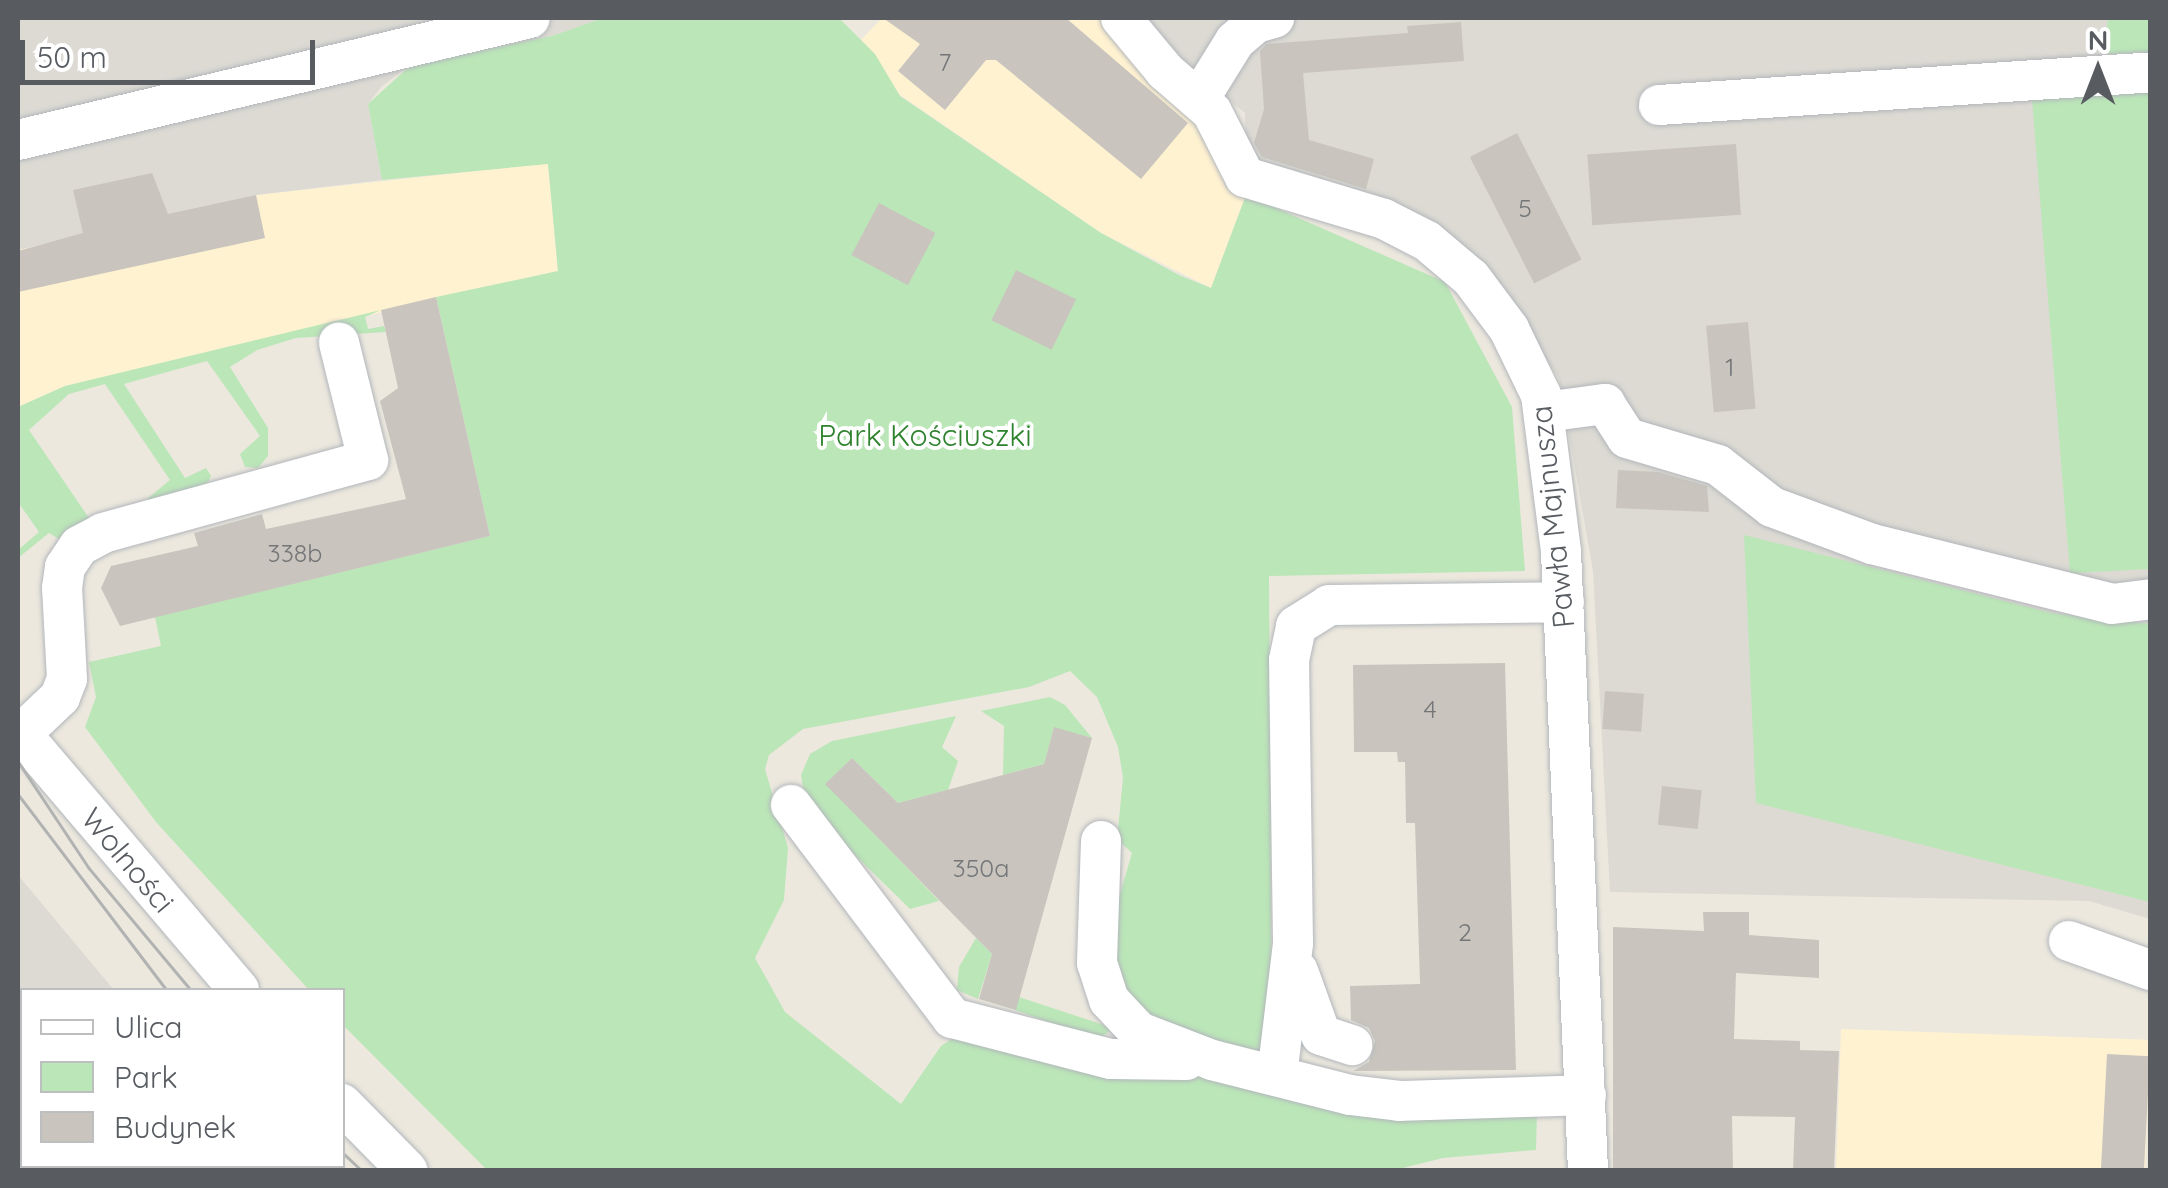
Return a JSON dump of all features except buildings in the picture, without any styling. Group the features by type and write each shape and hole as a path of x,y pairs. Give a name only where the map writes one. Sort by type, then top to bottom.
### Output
{"street":[{"path":"18,140 530,18"},
{"name":"Pawła Majnusza","path":"1121,18 1165,71 1199,100 1246,177 1384,219 1427,240 1471,278 1509,329 1545,412 1564,602 1588,1170"},
{"path":"1199,100 1235,41 1256,23 1274,18"},
{"path":"1659,105 2150,72"},
{"path":"19,732 60,697 67,679 62,588 64,567 79,546 103,533 368,460 339,342"},
{"path":"1545,412 1606,404 1627,438 1718,466 1772,507 1872,544 2112,604 2150,599"},
{"path":"1277,1076 1293,942 1288,660 1296,626 1329,605 1564,602"},
{"name":"Wolności","path":"19,732 237,988"},
{"path":"791,805 952,1018 1111,1060 1212,1060"},
{"path":"1101,840 1097,963 1108,1000 1139,1032 1212,1060 1400,1101 1586,1096"},
{"path":"2069,940 2150,970"},
{"path":"1293,942 1310,1019 1321,1035 1352,1045"},
{"path":"345,1107 406,1170"}],"shaded area":[{"path":"18,18 603,18 552,36 412,64 382,86 368,104 382,180 256,195 18,250"},
{"path":"882,18 1100,18 1201,118 1225,186 1246,195 1211,288 1101,233 900,95 861,40"},
{"path":"1142,18 2150,18 2150,919 2089,901 1610,892 1593,571 1559,378 1480,262 1246,164 1245,113 1177,58"},
{"path":"548,163 558,271 65,386 18,407 18,250 256,195"},
{"path":"18,875 112,988 20,988 20,1168 281,1170 18,1170"},
{"path":"1841,1029 2150,1040 2145,1170 1836,1170"}],"green space":[{"name":"Park Kościuszki","path":"603,18 839,18 875,54 900,96 1101,233 1179,275 1211,288 1246,195 1445,282 1512,407 1525,571 1269,576 1272,1060 1160,1022 1130,997 1112,962 1110,928 1132,853 1117,839 1123,778 1118,747 1097,697 1070,671 1029,687 803,729 769,755 765,769 788,848 784,900 755,958 785,1012 901,1104 941,1046 961,1033 1537,1110 1536,1150 1443,1158 1395,1170 487,1170 345,1027 345,988 307,988 156,822 85,727 96,697 89,662 161,646 155,617 490,536 436,297 558,271 548,164 382,180 368,104 412,64 552,36"},
{"path":"2108,18 2150,18 2150,52 2104,54"},
{"path":"2150,91 2150,569 2070,573 2032,99"},
{"path":"381,310 365,317 368,329 384,326 386,332 296,338 257,350 230,367 268,428 268,456 258,468 245,467 240,454 260,436 207,361 124,384 185,478 206,468 211,476 208,483 150,503 147,499 170,480 105,384 69,394 29,430 93,524 62,541 49,533 18,558 18,550 39,532 18,502 18,407 65,386"},
{"path":"1744,535 2052,613 2150,624 2150,902 1756,803"},
{"path":"1050,697 1065,705 1092,738 1054,728 1044,764 1003,775 1004,726 981,711"},
{"path":"956,716 942,747 958,761 948,790 898,803 852,758 826,784 939,901 910,909 806,807 801,775 810,754 832,741"},
{"path":"976,938 992,954 978,999 957,990 959,967"},
{"path":"1019,997 1113,1028 1098,1040 1015,1010"}],"tram line":[{"path":"18,761 89,868 189,988"},
{"path":"18,794 165,988"},
{"path":"345,1155 361,1170"}]}
